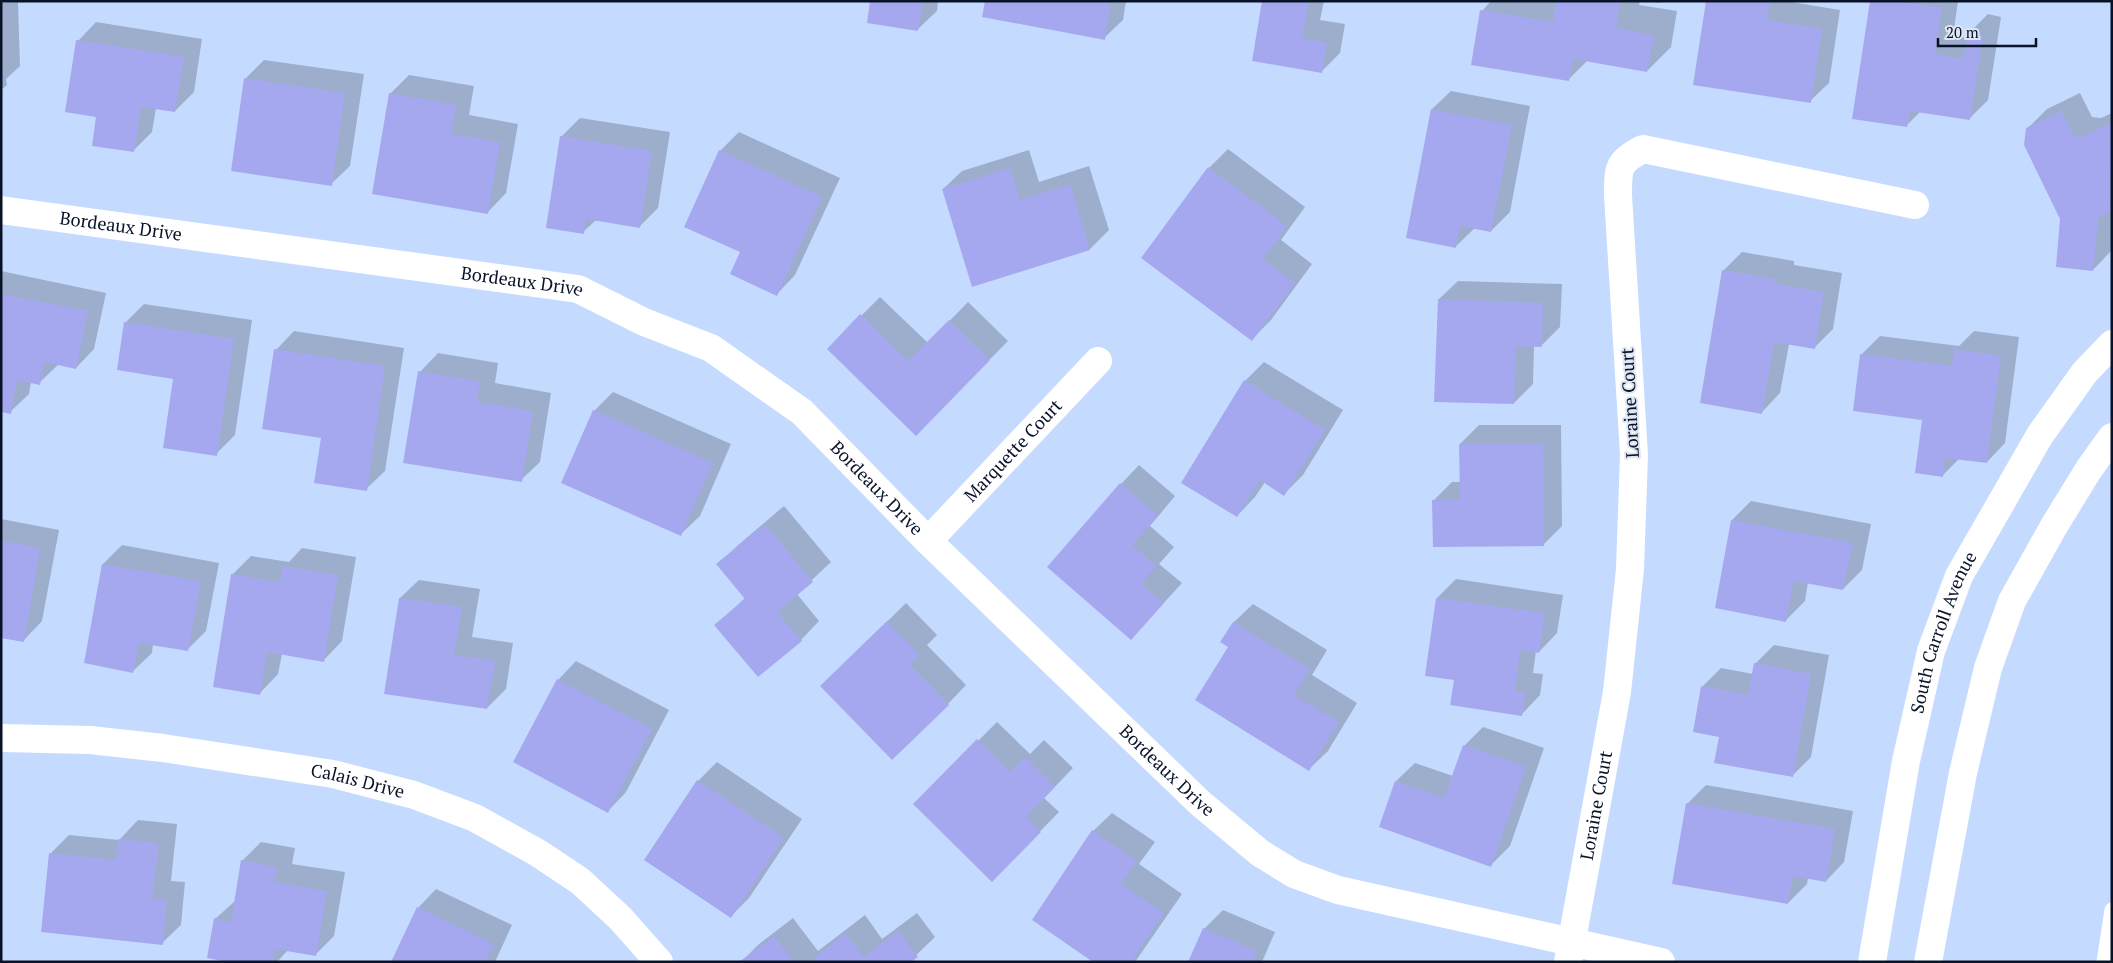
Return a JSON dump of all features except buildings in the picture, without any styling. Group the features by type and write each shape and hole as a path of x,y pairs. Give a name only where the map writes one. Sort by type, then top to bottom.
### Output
{"street":[{"name":"Loraine Court","path":"1570,952 1617,692 1630,569 1634,455 1618,170 1627,157 1643,149 1915,205"},
{"name":"Bordeaux Drive","path":"1,210 578,289 644,322 712,348 802,412 928,541 1200,802 1260,853 1294,874 1338,890 1570,952 1661,962"},
{"name":"South Carroll Avenue","path":"1872,962 1906,761 1931,651 1959,576 2040,436 2085,372 2112,344"},
{"name":"Marquette Court","path":"928,541 1098,361"},
{"path":"1928,962 1964,773 1988,668 2012,601 2089,468 2112,437"},
{"name":"Calais Drive","path":"1,738 90,740 163,748 333,774 414,795 475,818 538,853 580,881 620,918 659,962"}],"lane":[{"path":"2104,962 2112,910"}]}
